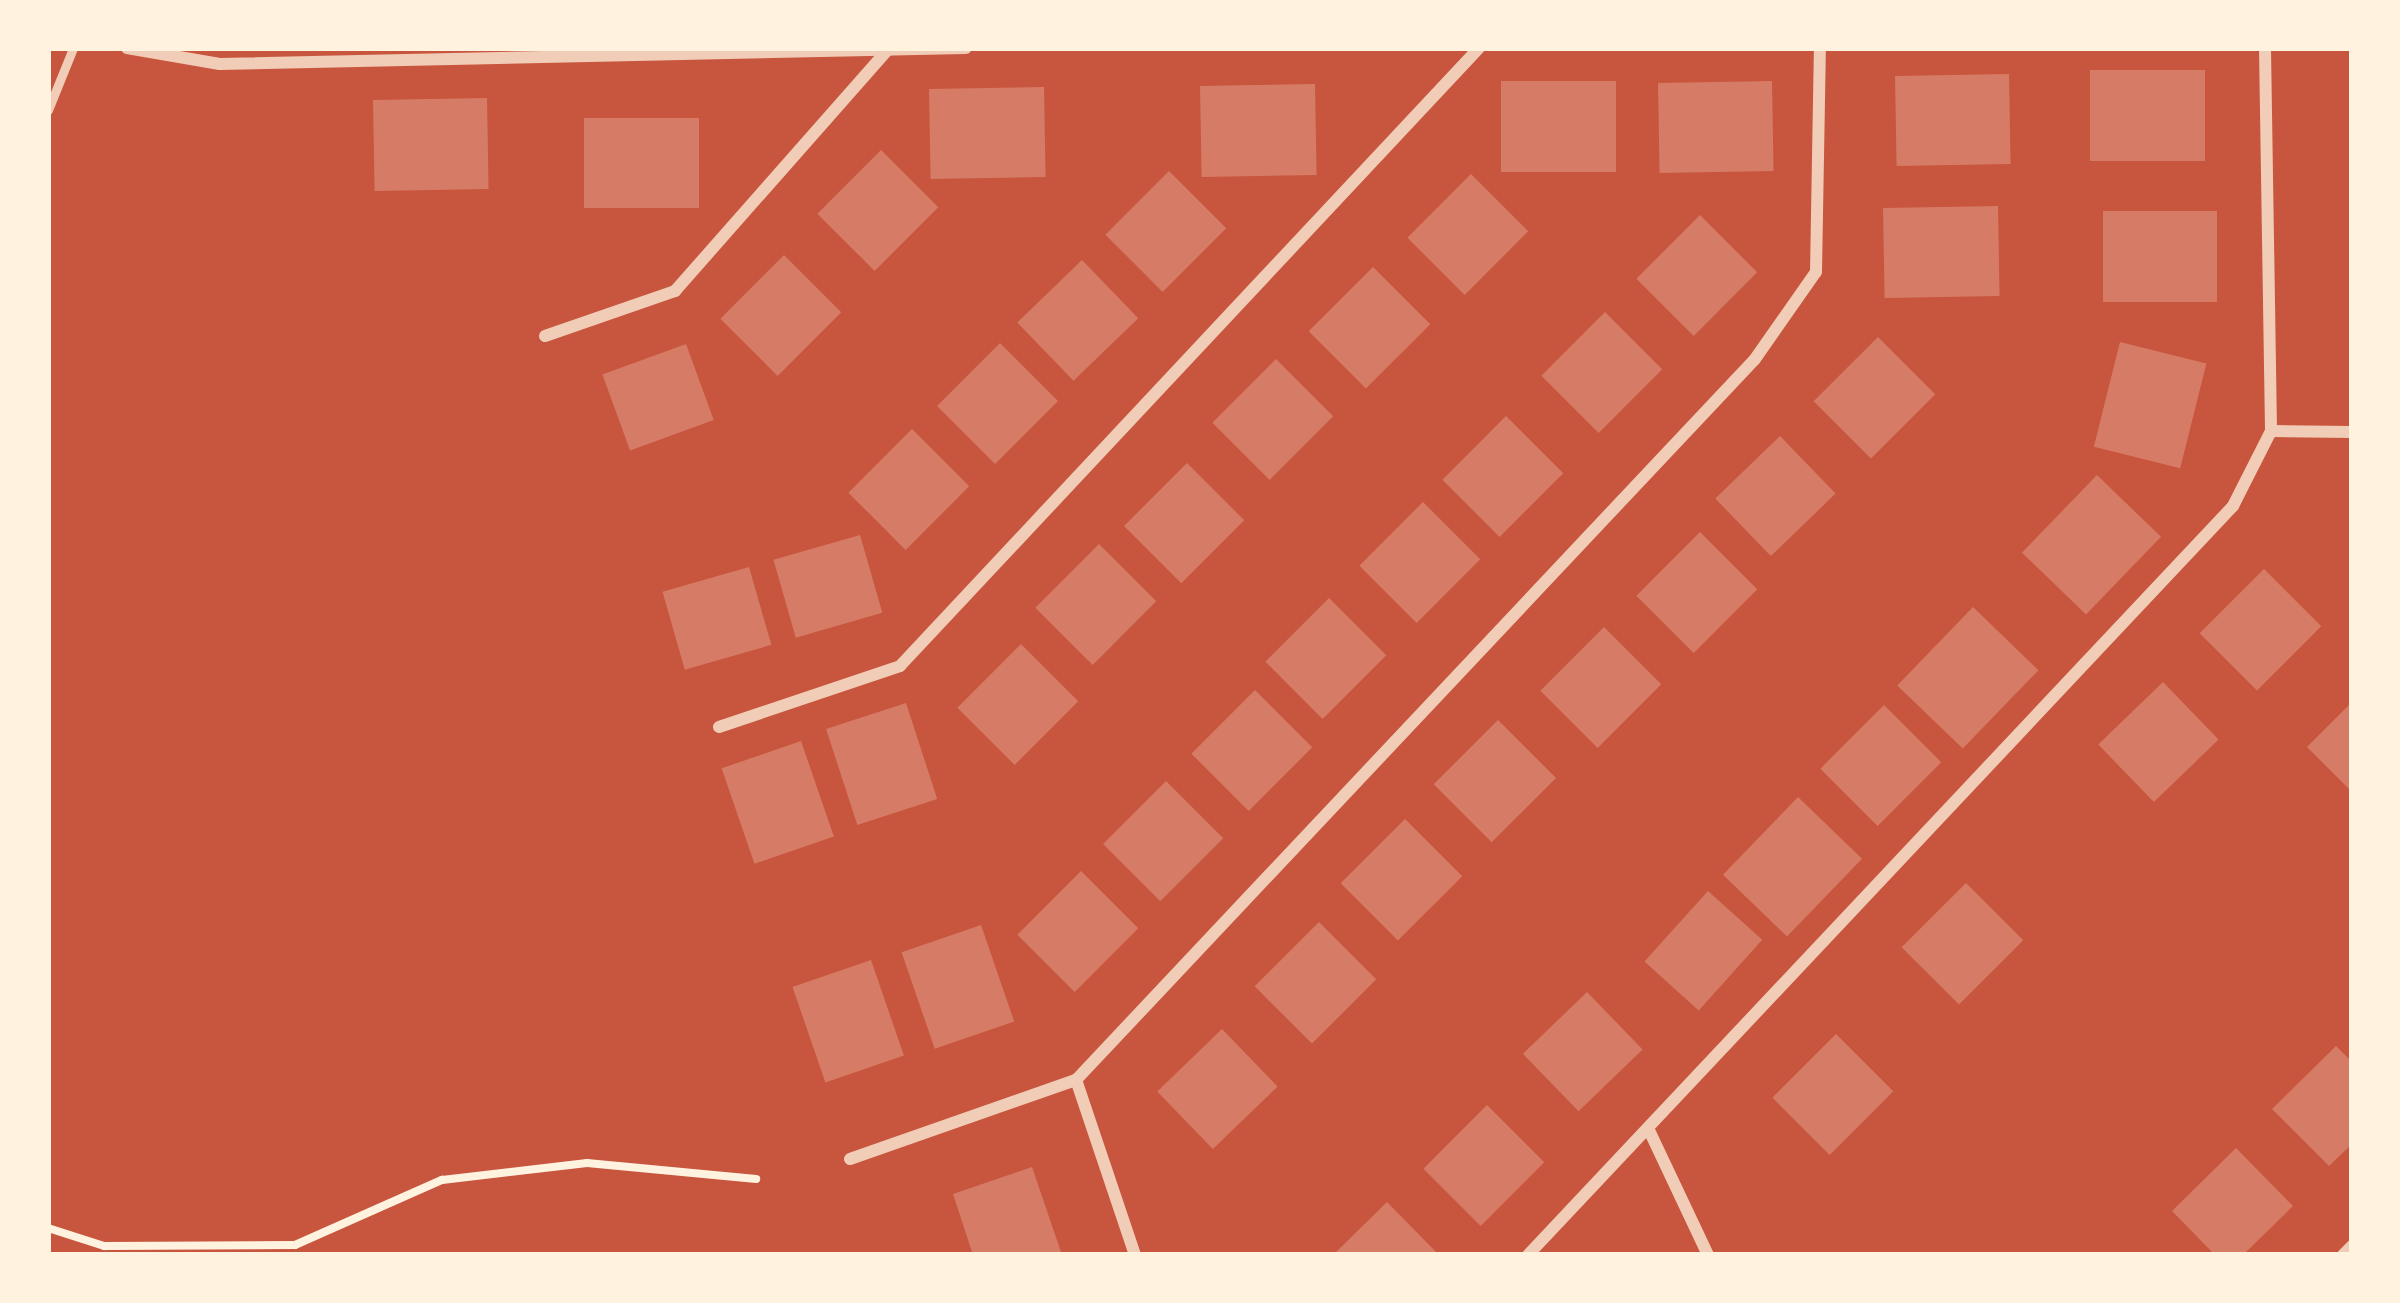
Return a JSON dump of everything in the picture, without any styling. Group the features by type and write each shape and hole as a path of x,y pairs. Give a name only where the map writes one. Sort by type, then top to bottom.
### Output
{"street":[{"path":"128,48 220,64 967,48"},
{"path":"719,727 900,666 1480,48"},
{"path":"850,1159 1076,1081 1755,359 1816,272 1820,48"},
{"path":"1528,1255 2233,506 2271,431 2265,48"},
{"path":"544,336 674,291 889,49"},
{"path":"2271,431 2352,432"},
{"path":"1076,1081 1136,1255"},
{"path":"1648,1129 1708,1255"},
{"path":"2343,1255 2352,1246"}],"lane":[{"path":"48,110 74,48"}],"path":[{"path":"48,1228 104,1246 295,1245 442,1180 586,1163 755,1179"}],"building":[{"path":"2090,70 2205,70 2205,161 2090,161"},
{"path":"2009,74 2011,164 1897,166 1895,76"},
{"path":"1501,81 1616,81 1616,172 1501,172"},
{"path":"1772,81 1774,171 1660,173 1658,83"},
{"path":"1315,84 1317,175 1202,177 1200,86"},
{"path":"1044,87 1046,177 931,179 929,89"},
{"path":"487,98 489,189 375,191 373,100"},
{"path":"584,118 699,118 699,208 584,208"},
{"path":"881,150 938,207 875,271 817,214"},
{"path":"1169,171 1226,228 1163,292 1105,235"},
{"path":"1471,174 1528,231 1465,295 1407,238"},
{"path":"1998,206 2000,296 1885,298 1883,208"},
{"path":"2103,211 2217,211 2217,302 2103,302"},
{"path":"1700,215 1757,272 1694,336 1636,279"},
{"path":"784,255 841,312 778,376 720,319"},
{"path":"1082,260 1138,318 1074,381 1017,323"},
{"path":"1373,267 1430,324 1366,389 1309,331"},
{"path":"1605,312 1662,369 1599,433 1541,376"},
{"path":"1878,337 1935,394 1871,459 1814,401"},
{"path":"2120,342 2206,364 2180,468 2094,447"},
{"path":"1000,343 1058,401 995,464 937,406"},
{"path":"686,344 714,420 630,451 602,374"},
{"path":"1276,359 1333,416 1270,480 1212,423"},
{"path":"1506,416 1563,473 1500,537 1442,480"},
{"path":"912,429 969,486 906,550 848,493"},
{"path":"1780,436 1836,494 1771,556 1715,499"},
{"path":"1187,463 1244,520 1181,583 1124,526"},
{"path":"2097,475 2161,537 2086,615 2022,553"},
{"path":"1423,502 1480,559 1417,623 1359,566"},
{"path":"1700,532 1757,589 1694,653 1636,596"},
{"path":"860,535 882,613 796,638 773,560"},
{"path":"1099,544 1156,601 1093,665 1035,608"},
{"path":"749,567 771,645 685,670 662,592"},
{"path":"2264,569 2321,626 2257,691 2200,633"},
{"path":"1329,598 1386,655 1323,719 1265,662"},
{"path":"1973,607 2038,670 1963,749 1897,685"},
{"path":"1604,627 1661,684 1598,748 1540,691"},
{"path":"1021,644 1078,701 1015,765 957,708"},
{"path":"2163,682 2219,740 2154,802 2098,745"},
{"path":"1255,690 1312,747 1249,811 1191,754"},
{"path":"2352,702 2352,792 2307,747"},
{"path":"906,703 937,799 857,825 826,729"},
{"path":"1884,705 1941,762 1878,826 1820,769"},
{"path":"1498,720 1556,778 1492,842 1434,784"},
{"path":"801,741 834,836 754,864 722,768"},
{"path":"1166,781 1223,838 1160,901 1103,844"},
{"path":"1798,797 1862,859 1787,937 1723,875"},
{"path":"1405,819 1462,876 1398,941 1341,883"},
{"path":"1081,871 1138,928 1075,992 1017,935"},
{"path":"1966,883 2023,940 1959,1005 1902,947"},
{"path":"1708,891 1762,940 1699,1010 1644,962"},
{"path":"1319,922 1376,979 1312,1044 1255,986"},
{"path":"981,925 1014,1021 935,1049 902,952"},
{"path":"871,960 904,1055 825,1083 793,987"},
{"path":"1587,992 1643,1050 1579,1111 1523,1054"},
{"path":"1222,1029 1278,1087 1213,1149 1157,1092"},
{"path":"1836,1034 1893,1091 1830,1155 1772,1098"},
{"path":"2336,1046 2352,1062 2352,1144 2329,1166 2272,1109"},
{"path":"1487,1105 1544,1162 1481,1226 1423,1169"},
{"path":"2236,1148 2293,1206 2243,1255 2215,1255 2172,1211"},
{"path":"1032,1167 1062,1255 973,1255 953,1194"},
{"path":"1387,1202 1439,1255 1333,1255"}]}
